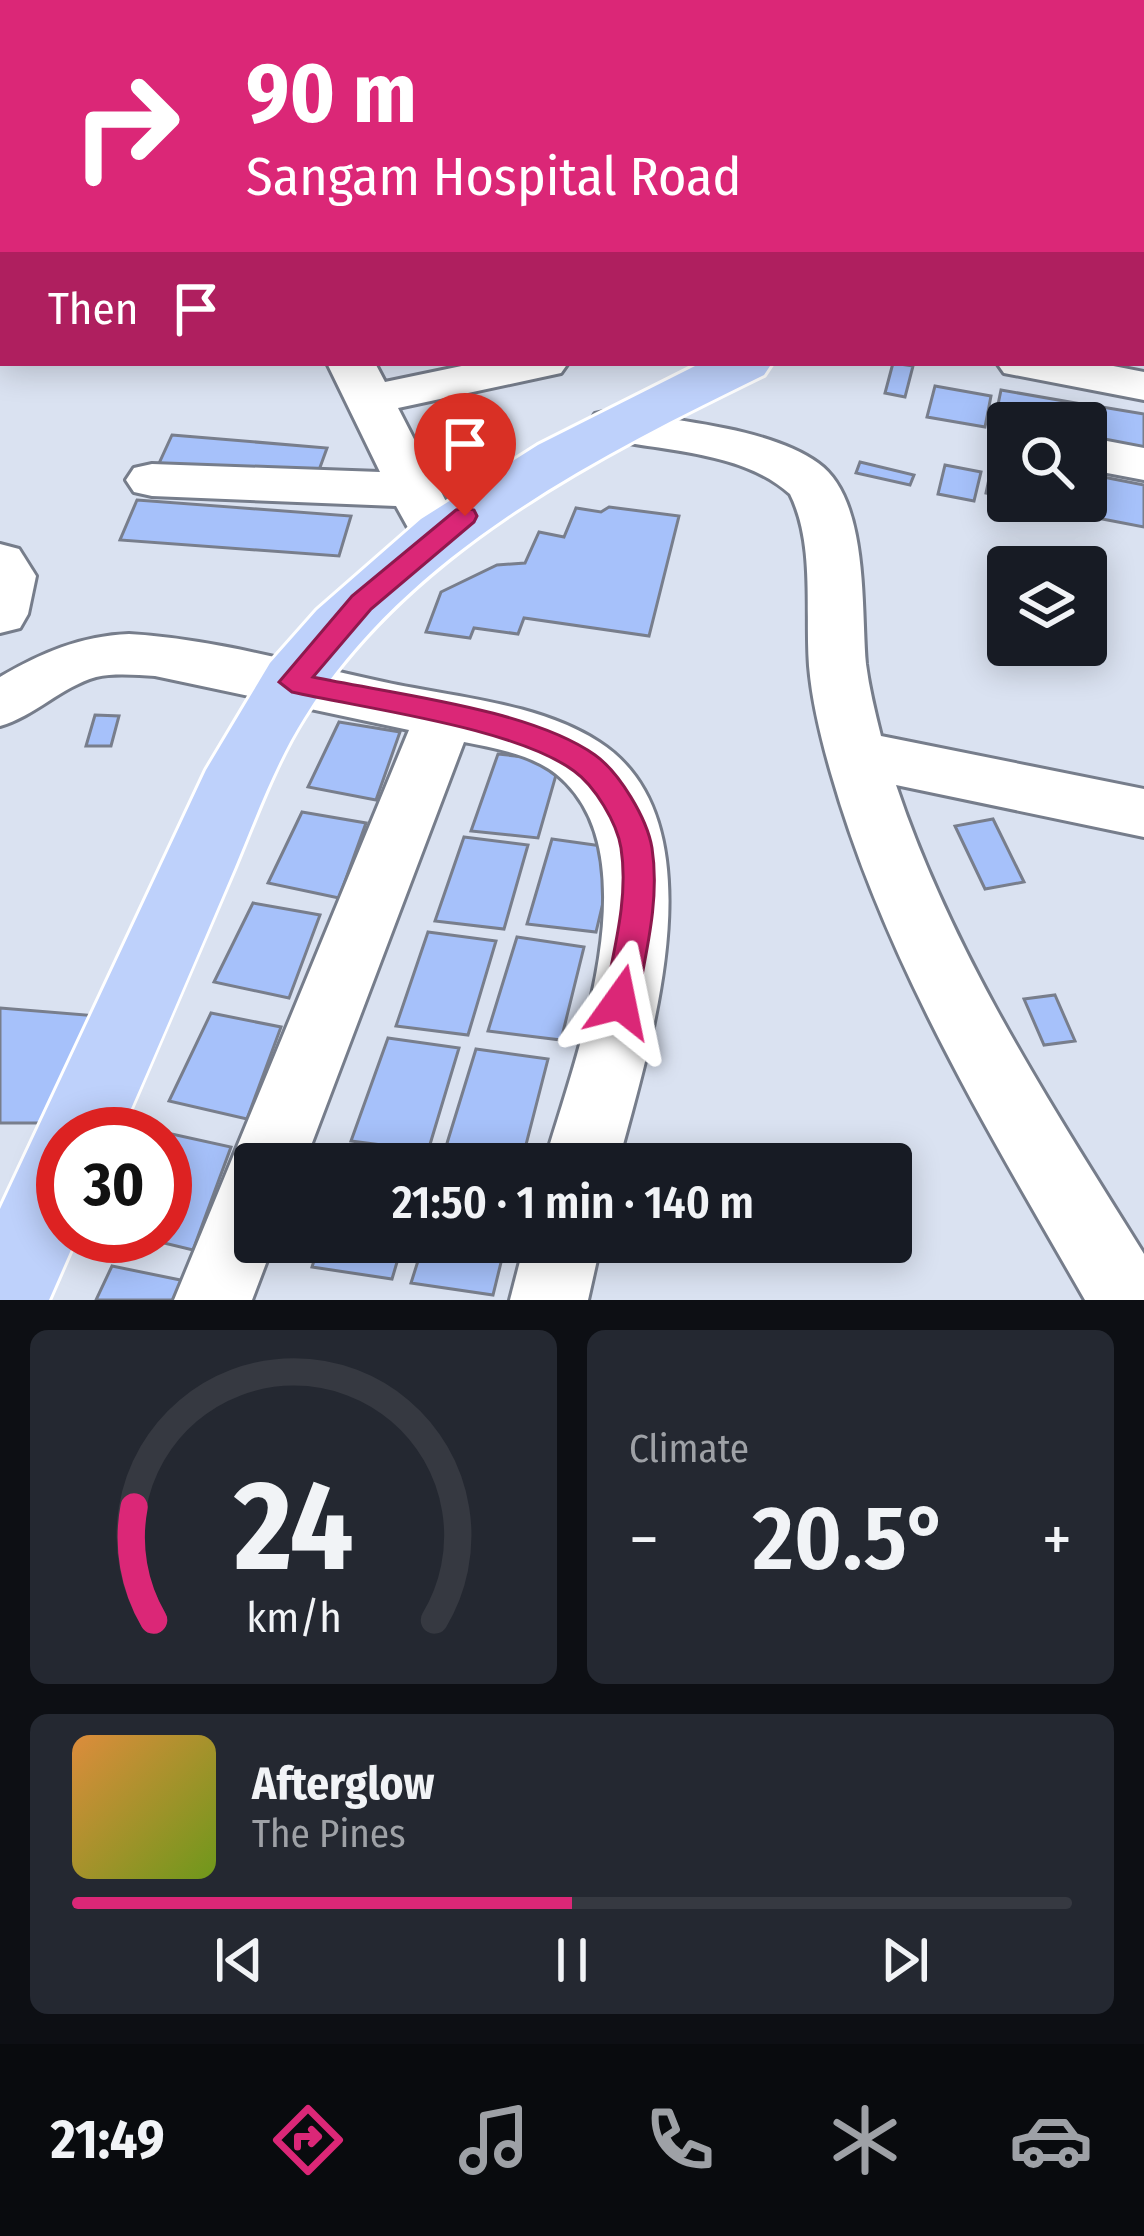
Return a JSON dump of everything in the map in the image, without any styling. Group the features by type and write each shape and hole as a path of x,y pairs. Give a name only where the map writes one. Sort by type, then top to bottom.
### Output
{"main road":[{"path":"90,1107 240,773 292,682 362,602 426,512 519,478 613,425 740,366"},
{"path":"4,1300 36,1228"}],"street":[{"path":"426,512 360,381 513,366"},
{"path":"1037,366 1144,386"},
{"path":"613,425 763,458 797,471 813,487 827,541 841,692 883,838 965,1017 1128,1300"},
{"path":"1107,457 1144,464"},
{"path":"152,480 326,490 426,512"},
{"path":"0,562 9,576 0,614"},
{"path":"0,705 72,662 107,652 155,656 446,716 548,742 588,765 614,798 636,844 639,901 630,962 586,1143"},
{"path":"275,1143 446,716"},
{"path":"858,754 1144,813"},
{"path":"213,1300 234,1247"},
{"path":"548,1300 557,1263"}],"building":[{"path":"892,366 913,366 905,397 885,393"},
{"path":"935,386 991,396 985,427 927,417"},
{"path":"1001,390 1070,402 999,402"},
{"path":"1107,408 1144,414 1144,452 1107,446"},
{"path":"172,435 327,448 314,484 156,470"},
{"path":"860,462 914,475 910,485 856,473"},
{"path":"945,465 981,472 974,501 938,494"},
{"path":"1107,478 1144,485 1144,527 1107,520"},
{"path":"137,500 351,516 339,556 120,540"},
{"path":"609,507 679,516 649,636 524,618 518,634 474,628 470,638 426,632 441,592 497,565 525,563 539,532 564,537 576,508 601,512"},
{"path":"95,715 119,716 111,746 86,746"},
{"path":"339,722 400,732 376,800 308,787"},
{"path":"498,754 560,761 538,838 471,831"},
{"path":"302,812 366,823 339,898 268,883"},
{"path":"993,819 1024,882 985,889 955,826"},
{"path":"464,837 528,845 504,929 435,921"},
{"path":"552,839 616,848 596,932 527,924"},
{"path":"253,903 320,915 289,998 214,982"},
{"path":"428,932 496,941 468,1035 396,1026"},
{"path":"517,937 584,947 561,1040 488,1031"},
{"path":"1055,995 1075,1041 1044,1045 1024,999"},
{"path":"0,1008 98,1016 53,1107 36,1107 36,1123 0,1123"},
{"path":"211,1013 281,1027 247,1119 169,1101"},
{"path":"388,1038 459,1048 430,1143 351,1141"},
{"path":"476,1049 548,1059 526,1143 447,1143"},
{"path":"192,1138 231,1147 192,1250"},
{"path":"313,1263 397,1263 392,1279 312,1267"},
{"path":"417,1263 501,1263 493,1295 411,1283"},
{"path":"112,1266 190,1282 184,1300 96,1300"}],"route":[{"path":"465,516 362,602 292,682 502,728 548,742 588,765 614,798 636,844 639,901 620,1002"}]}
